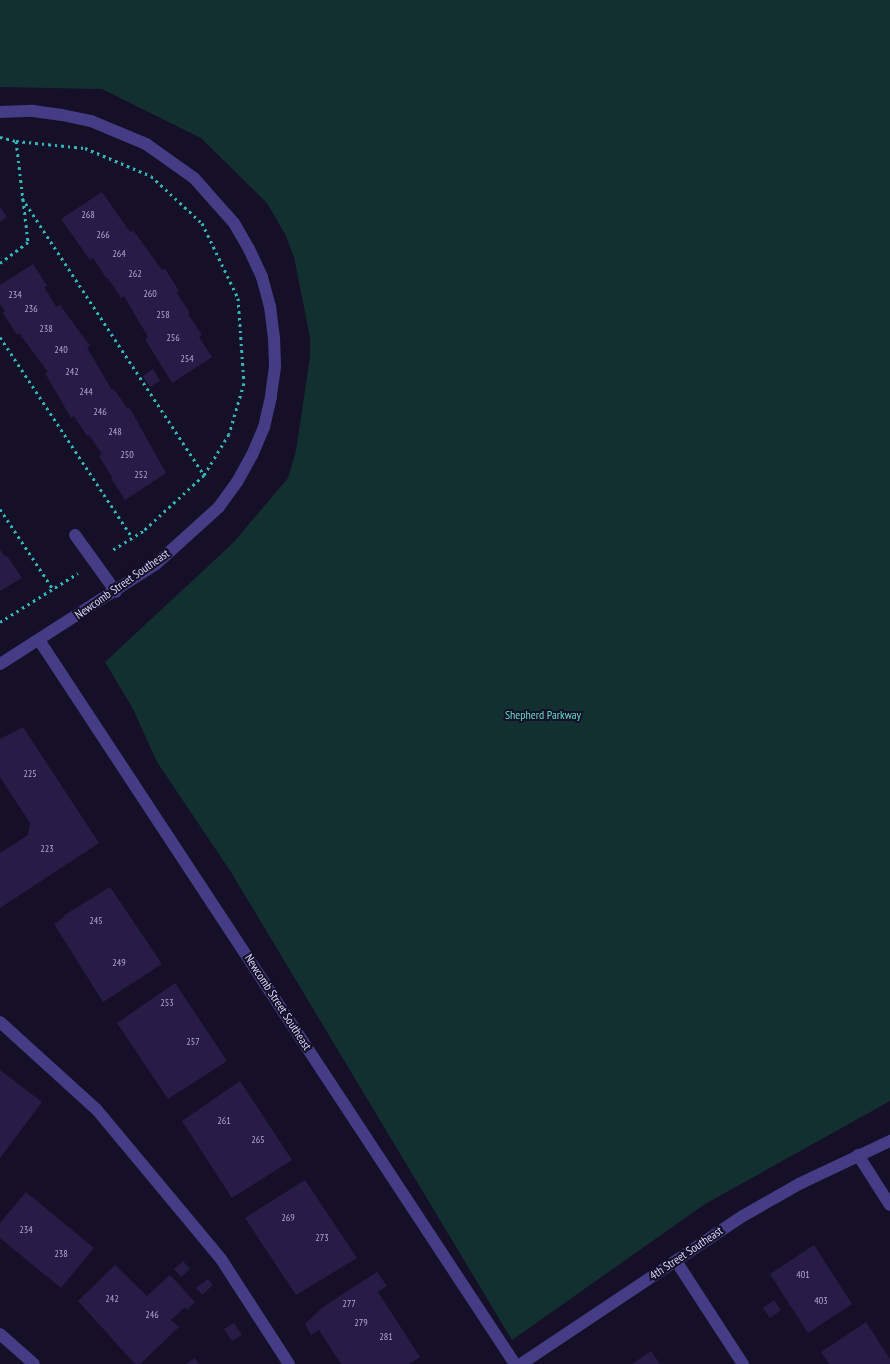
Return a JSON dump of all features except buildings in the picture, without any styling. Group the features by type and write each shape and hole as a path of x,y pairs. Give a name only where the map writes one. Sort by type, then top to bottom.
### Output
{"street":[{"name":"Newcomb Street Southeast","path":"0,112 33,111 62,114 91,121 119,131 146,144 194,178 234,223 259,270 270,306 275,367 264,427 252,455 237,482 219,506 156,564 116,592 0,664"},
{"path":"75,535 116,592"},
{"name":"Newcomb Street Southeast","path":"39,640 516,1364"},
{"path":"0,1022 103,1118 221,1259 289,1364"},
{"name":"4th Street Southeast","path":"521,1364 773,1198 890,1141"},
{"path":"858,1155 890,1205"},
{"path":"676,1261 743,1364"},
{"path":"0,1334 34,1364"}],"path":[{"path":"0,137 16,141 85,148 151,176 202,223 238,298 244,383 229,434 204,475 183,497 132,537 0,622"},
{"path":"0,263 28,242 16,141"},
{"path":"22,198 204,475"},
{"path":"0,337 132,537"},
{"path":"0,509 53,589"}],"green space":[{"name":"Shepherd Parkway","path":"0,0 890,0 890,1101 705,1204 512,1340 231,872 157,762 132,707 105,662 233,543 288,478 296,451 310,357 310,337 294,257 285,234 267,203 201,138 102,89 0,87"}]}
